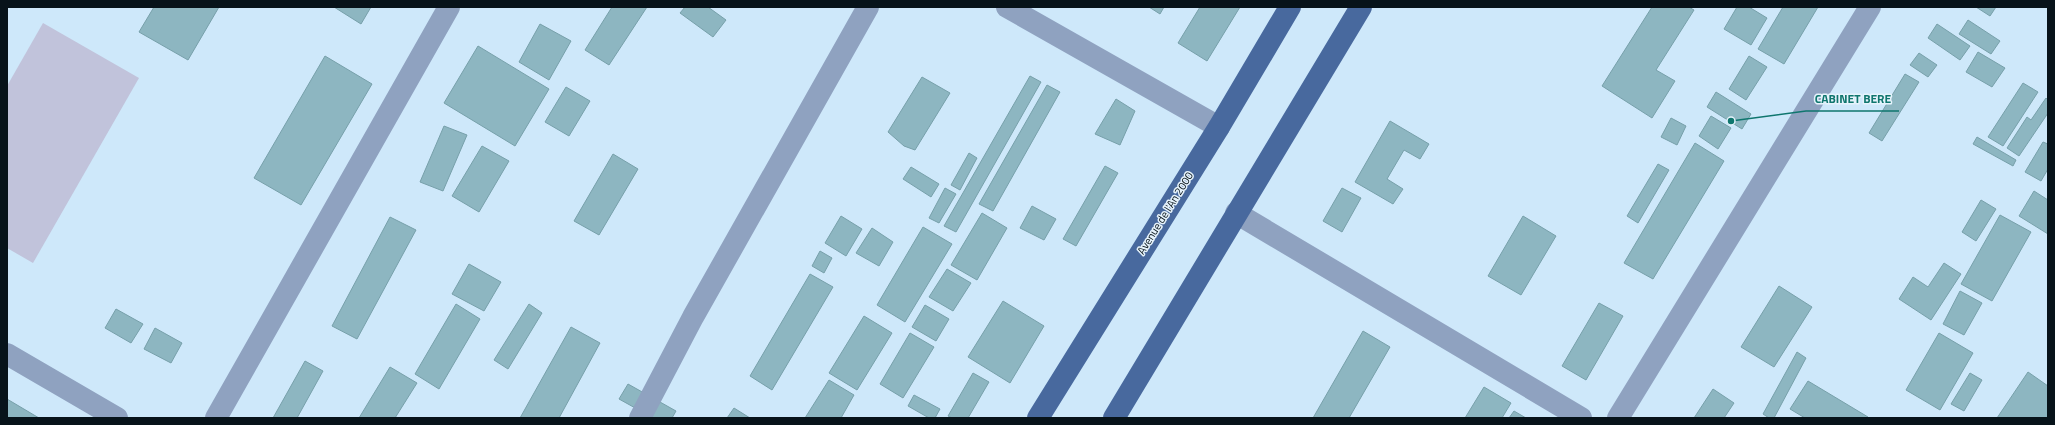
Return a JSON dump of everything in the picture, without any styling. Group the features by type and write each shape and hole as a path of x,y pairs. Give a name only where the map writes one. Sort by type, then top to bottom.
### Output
{"main road":[{"name":"Avenue de l'An 2000","path":"1038,418 1219,127 1290,7"},
{"path":"1114,418 1361,7"}],"street":[{"path":"216,418 449,7"},
{"path":"640,418 693,317 868,7"},
{"path":"1007,7 1219,127"},
{"path":"1618,418 1870,7"},
{"path":"1236,213 1581,418"},
{"path":"7,354 117,418"}],"shaded area":[{"path":"43,23 139,78 33,263 7,248 7,86"}],"building":[{"path":"154,7 219,7 188,60 139,32"},
{"path":"334,7 371,7 361,24"},
{"path":"612,7 647,7 609,65 585,50"},
{"path":"685,7 708,7 726,20 713,37 680,13"},
{"path":"1149,7 1164,7 1160,14"},
{"path":"1200,7 1240,7 1207,61 1178,43"},
{"path":"1652,7 1689,7 1694,10 1656,70 1675,81 1652,118 1602,86"},
{"path":"1737,7 1749,7 1767,18 1751,45 1724,29"},
{"path":"1783,7 1818,7 1784,64 1758,49"},
{"path":"1976,7 1996,7 1990,16"},
{"path":"1968,20 2000,41 1991,54 1959,34"},
{"path":"540,24 571,41 549,80 519,62"},
{"path":"1937,24 1970,46 1960,60 1928,38"},
{"path":"478,46 549,89 515,146 444,103"},
{"path":"1978,52 2005,68 1992,87 1966,72"},
{"path":"1919,53 1937,65 1928,77 1910,65"},
{"path":"325,56 372,84 301,205 254,178"},
{"path":"1749,56 1767,67 1746,100 1729,89"},
{"path":"1905,74 1919,82 1882,141 1869,133"},
{"path":"1030,76 1041,82 956,232 944,226"},
{"path":"922,77 950,93 915,150 904,146 888,132"},
{"path":"2023,83 2038,92 2003,146 1988,137"},
{"path":"1047,85 1060,92 993,211 979,204"},
{"path":"566,87 590,101 569,136 545,122"},
{"path":"1716,92 1751,114 1742,129 1707,107"},
{"path":"2046,98 2048,100 2048,113 2019,156 2007,148 2027,117 2031,120"},
{"path":"1116,99 1135,111 1120,145 1095,134"},
{"path":"1711,116 1731,128 1718,149 1699,136"},
{"path":"1671,118 1686,126 1677,145 1661,137"},
{"path":"1390,121 1429,144 1420,159 1404,150 1387,179 1403,189 1393,204 1355,182"},
{"path":"444,126 467,135 443,191 420,182"},
{"path":"1977,137 2016,160 2013,166 1973,144"},
{"path":"2043,142 2048,144 2048,169 2041,181 2025,172"},
{"path":"1695,143 1724,161 1653,279 1624,263"},
{"path":"482,146 509,161 479,212 452,196"},
{"path":"969,153 977,158 960,190 951,185"},
{"path":"613,154 638,169 599,235 574,221"},
{"path":"1658,164 1669,170 1638,223 1627,216"},
{"path":"1105,166 1118,173 1076,246 1063,239"},
{"path":"911,167 939,184 931,197 903,179"},
{"path":"945,188 956,194 939,223 929,218"},
{"path":"1342,188 1361,198 1342,232 1323,221"},
{"path":"2034,191 2048,200 2048,234 2019,216"},
{"path":"1981,200 1996,209 1976,241 1962,232"},
{"path":"1032,206 1056,219 1044,240 1020,228"},
{"path":"982,213 1007,228 977,280 951,265"},
{"path":"2000,215 2031,232 1992,301 1961,284"},
{"path":"841,216 862,229 846,256 825,243"},
{"path":"1523,216 1556,236 1521,295 1488,276"},
{"path":"390,217 416,230 357,339 332,326"},
{"path":"923,227 952,244 905,322 877,305"},
{"path":"872,228 893,242 879,266 856,253"},
{"path":"820,251 832,258 824,273 812,266"},
{"path":"1944,263 1961,274 1931,320 1899,299 1913,277 1928,287"},
{"path":"469,264 501,282 484,311 452,294"},
{"path":"947,269 971,283 953,311 929,297"},
{"path":"810,274 833,287 772,390 750,376"},
{"path":"1779,286 1812,307 1774,367 1741,347"},
{"path":"1960,291 1982,303 1964,335 1943,324"},
{"path":"1003,301 1044,326 1010,383 968,357"},
{"path":"1599,303 1623,316 1586,380 1562,366"},
{"path":"456,304 480,319 439,389 415,374"},
{"path":"529,304 542,313 508,369 494,360"},
{"path":"925,305 949,319 936,341 912,327"},
{"path":"116,309 143,324 131,343 105,328"},
{"path":"864,316 892,333 857,390 829,373"},
{"path":"571,327 600,343 559,418 520,418"},
{"path":"155,328 182,343 171,363 144,349"},
{"path":"1363,331 1390,347 1349,418 1313,418"},
{"path":"910,333 934,347 903,398 880,384"},
{"path":"1939,333 1973,353 1940,410 1906,390"},
{"path":"1797,352 1806,358 1774,418 1769,418 1763,414"},
{"path":"305,361 323,371 297,418 273,418"},
{"path":"390,367 417,383 395,418 359,418"},
{"path":"2028,372 2048,386 2048,418 1997,418"},
{"path":"973,373 989,382 968,418 952,418 948,416"},
{"path":"1970,373 1982,380 1964,411 1951,404"},
{"path":"829,380 854,395 841,418 805,418"},
{"path":"1808,381 1868,417 1805,418 1790,409"},
{"path":"628,384 676,411 672,418 644,418 646,414 619,399"},
{"path":"1484,387 1511,403 1502,418 1465,418"},
{"path":"1713,389 1734,403 1724,418 1694,418"},
{"path":"914,395 940,409 935,418 929,418 908,406"},
{"path":"7,399 39,418 7,418"},
{"path":"734,408 750,418 727,418"},
{"path":"1514,411 1526,418 1509,418"}],"place":[{"name":"CABINET BERE","path":"1731,121"}]}
